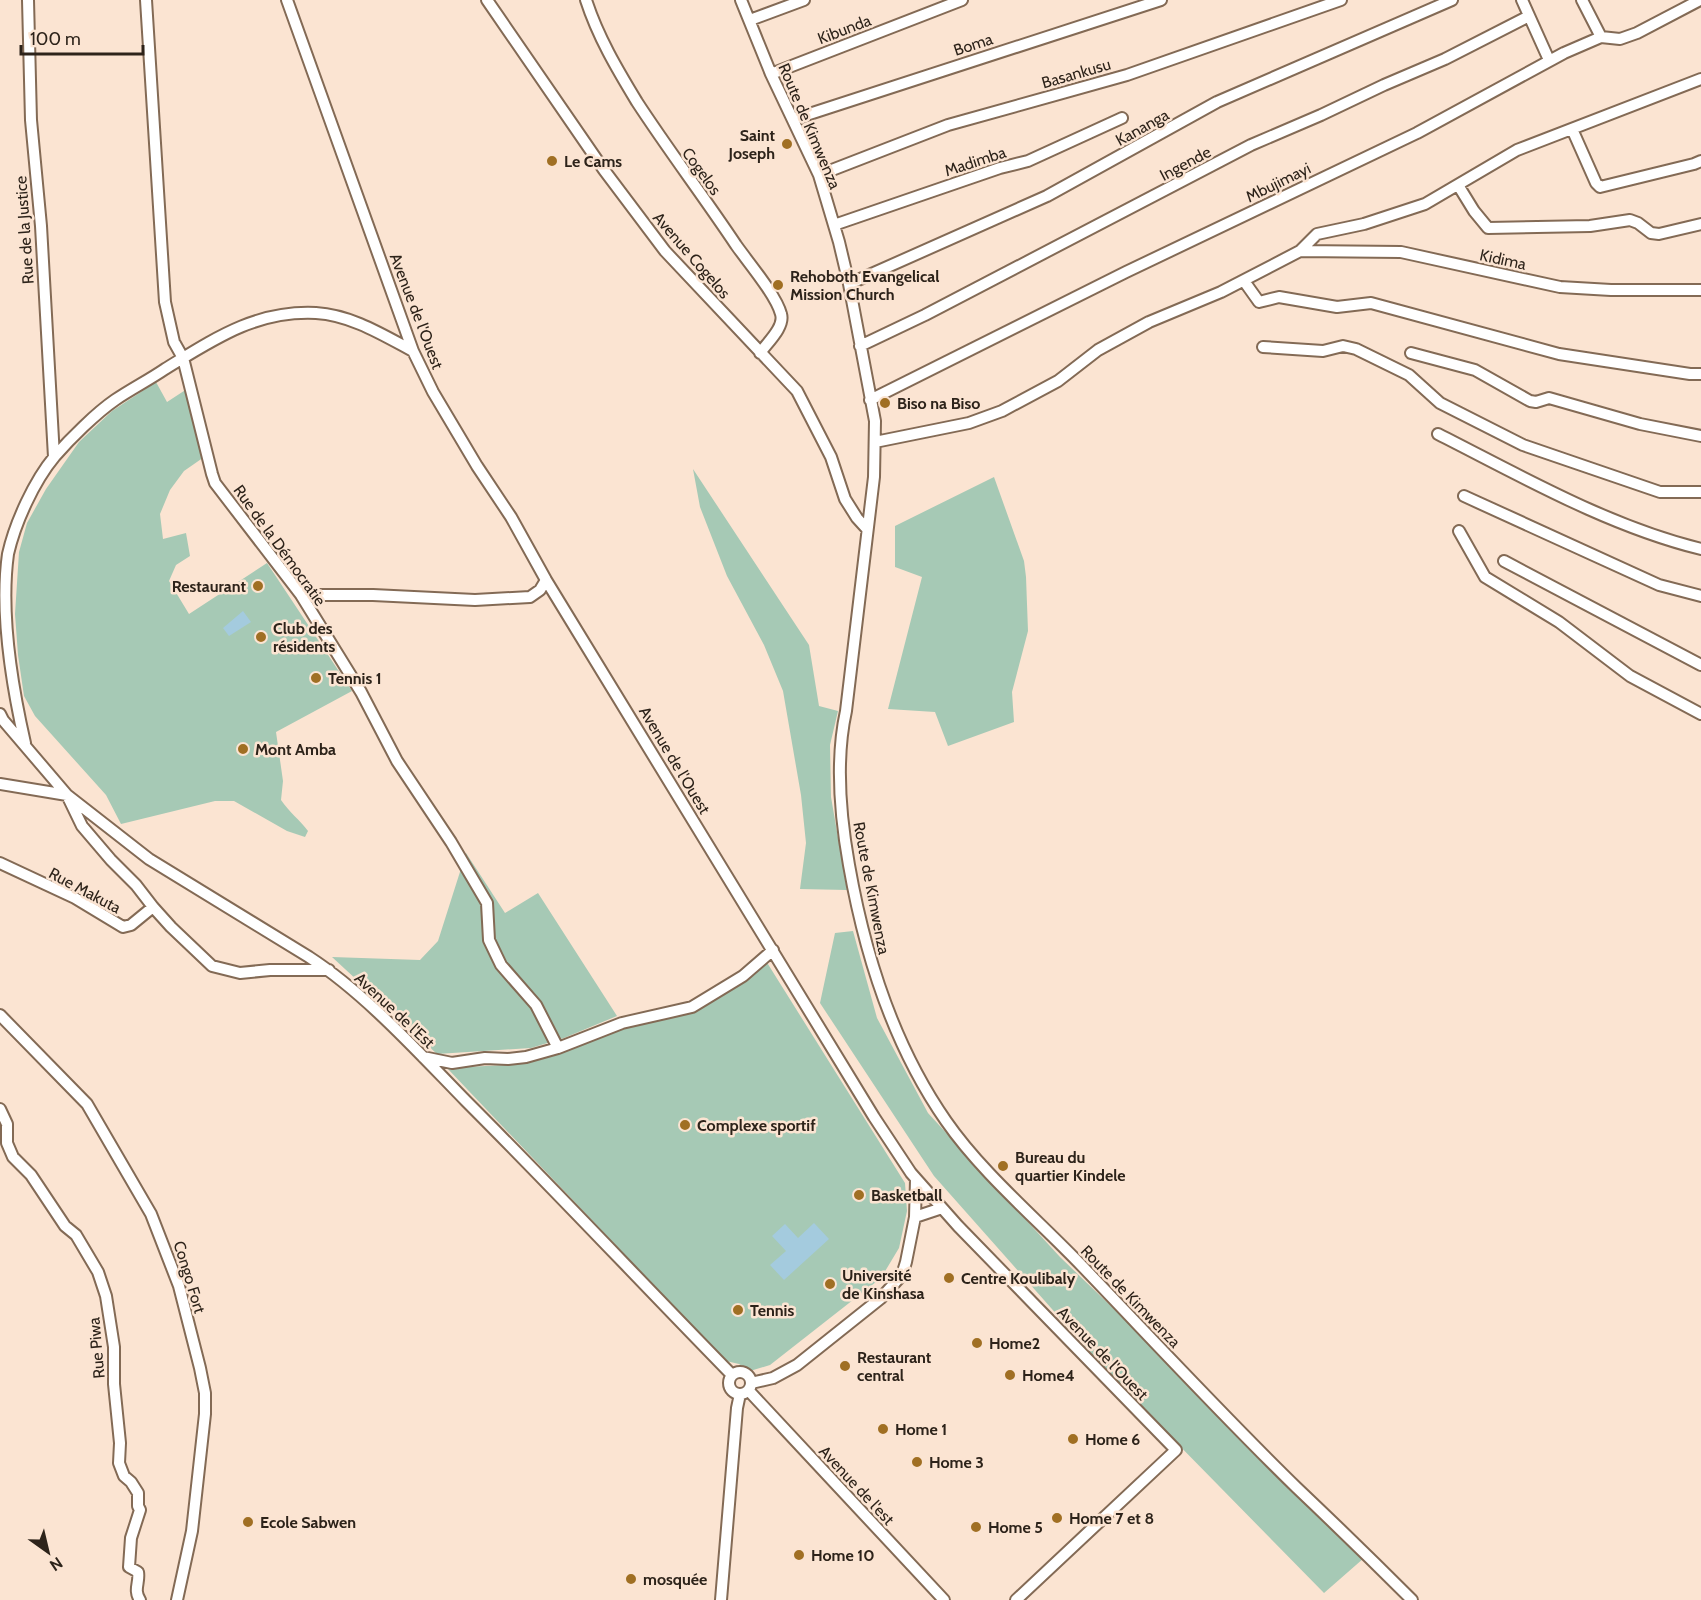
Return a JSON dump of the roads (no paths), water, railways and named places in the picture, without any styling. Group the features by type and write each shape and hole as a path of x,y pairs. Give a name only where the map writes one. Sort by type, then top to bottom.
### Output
{"street":[{"name":"Rue de la Justice","path":"28,0 31,120 41,226 54,457"},
{"name":"Rue de la Démocratie","path":"146,0 165,302 174,342 183,358 215,483 301,596 361,692 397,761 451,842 486,903 489,940 501,965 536,1005 558,1048"},
{"name":"Avenue de l'Ouest","path":"287,0 413,351 434,392 874,1117 916,1180 1176,1450 1016,1600"},
{"name":"Avenue Cogelos","path":"487,0 604,170 665,251 797,391 831,458 845,499 867,529"},
{"name":"Cogelos","path":"586,0 601,41 621,75 673,157 721,222 782,315 781,324 760,353"},
{"name":"Route de Kimwenza","path":"741,0 771,74 819,176 849,284 875,421 874,477 846,711 842,728 840,770 843,828 852,886 867,949 882,997 907,1056 946,1122 995,1178 1297,1488 1412,1600"},
{"path":"750,20 804,0"},
{"name":"Kibunda","path":"771,74 962,0"},
{"name":"Boma","path":"794,119 1161,0"},
{"name":"Basankusu","path":"819,176 948,125 1127,75 1341,0"},
{"name":"Kananga","path":"849,284 1033,203 1217,102 1452,0"},
{"path":"1522,0 1549,60"},
{"path":"1582,0 1601,37"},
{"name":"Mbujimayi","path":"870,400 1126,272 1417,133 1549,60 1601,37 1620,39 1637,33 1701,0"},
{"name":"Ingende","path":"860,346 925,315 1251,145 1321,115 1384,84 1445,59 1528,16"},
{"path":"875,442 969,423 1002,411 1058,381 1098,350 1149,322 1244,281 1300,251 1317,234 1409,211 1517,150 1701,79"},
{"name":"Madimba","path":"834,225 1000,168 1028,161 1122,118"},
{"path":"1572,129 1596,183 1600,187 1694,164 1701,160"},
{"path":"1458,185 1488,228 1590,226 1630,220 1651,233 1659,234 1701,224"},
{"name":"Kidima","path":"1300,251 1401,252 1557,286 1611,290 1701,290"},
{"path":"1244,281 1259,302 1279,297 1337,307 1371,303 1559,354 1701,374"},
{"path":"25,747 10,678 2,600 5,569 13,537 32,491 54,457 114,401 210,340 243,325 280,315 317,313 356,322 413,351"},
{"path":"1263,347 1323,351 1343,346 1356,349 1409,375 1440,403 1523,445 1660,492 1701,492"},
{"path":"1411,353 1476,370 1530,401 1551,398 1640,424 1701,436"},
{"path":"1438,434 1587,510 1671,542 1701,549"},
{"path":"1464,496 1659,585 1701,596"},
{"path":"1459,531 1485,577 1559,622 1637,681 1701,714"},
{"path":"1504,561 1701,665"},
{"path":"301,596 476,600 530,597 540,590 546,580"},
{"name":"Avenue de l'Est","path":"0,714 67,795 149,859 241,913 329,970 423,1057 732,1375"},
{"path":"0,784 67,795 82,826 153,907 212,966 240,973 270,970 329,970"},
{"name":"Rue Makuta","path":"0,863 75,898 123,927 131,926 153,907"},
{"path":"423,1057 452,1063 485,1058 526,1057 558,1048 622,1023 692,1007 743,975 773,950"},
{"name":"Congo Fort","path":"0,1015 87,1104 152,1214 179,1286 200,1368 205,1393 205,1414 192,1531 177,1600"},
{"name":"Rue Piwa","path":"0,1109 7,1124 8,1143 13,1157 31,1175 65,1226 76,1235 98,1272 106,1296 114,1347 114,1384 120,1443 119,1463 124,1476 131,1482 140,1500 138,1506 140,1513 131,1538 128,1562 129,1567 138,1572 136,1591 140,1600"},
{"path":"721,1600 737,1408 747,1390 786,1372 834,1337 881,1298 902,1275 915,1217 916,1180"},
{"path":"915,1217 942,1208"},
{"name":"Avenue de l'Est","path":"744,1373 749,1377 747,1390 736,1394 730,1389 729,1380 732,1375 744,1373"},
{"name":"Avenue de l'est","path":"747,1390 944,1600"}],"water":[{"path":"243,611 251,622 229,636 223,628"},
{"path":"814,1223 829,1239 784,1280 770,1265 786,1251 772,1236 785,1224 798,1238"}],"place":[{"name":"Saint Joseph","path":"787,144"},
{"name":"Le Cams","path":"552,161"},
{"name":"Rehoboth Evangelical Mission Church","path":"778,285"},
{"name":"Biso na Biso","path":"885,403"},
{"name":"Restaurant","path":"258,586"},
{"name":"Club des résidents","path":"261,637"},
{"name":"Tennis 1","path":"316,678"},
{"name":"Mont Amba","path":"243,749"},
{"name":"Complexe sportif","path":"685,1125"},
{"name":"Bureau du quartier Kindele","path":"1003,1166"},
{"name":"Basketball","path":"859,1195"},
{"name":"Centre Koulibaly","path":"949,1278"},
{"name":"Université de Kinshasa","path":"830,1284"},
{"name":"Tennis","path":"738,1310"},
{"name":"Home2","path":"977,1343"},
{"name":"Restaurant central","path":"845,1366"},
{"name":"Home4","path":"1010,1375"},
{"name":"Home 1","path":"883,1429"},
{"name":"Home 6","path":"1073,1439"},
{"name":"Home 3","path":"917,1462"},
{"name":"Home 7 et 8","path":"1057,1518"},
{"name":"Ecole Sabwen","path":"248,1522"},
{"name":"Home 5","path":"976,1527"},
{"name":"Home 10","path":"799,1555"},
{"name":"mosquée","path":"631,1579"}]}
